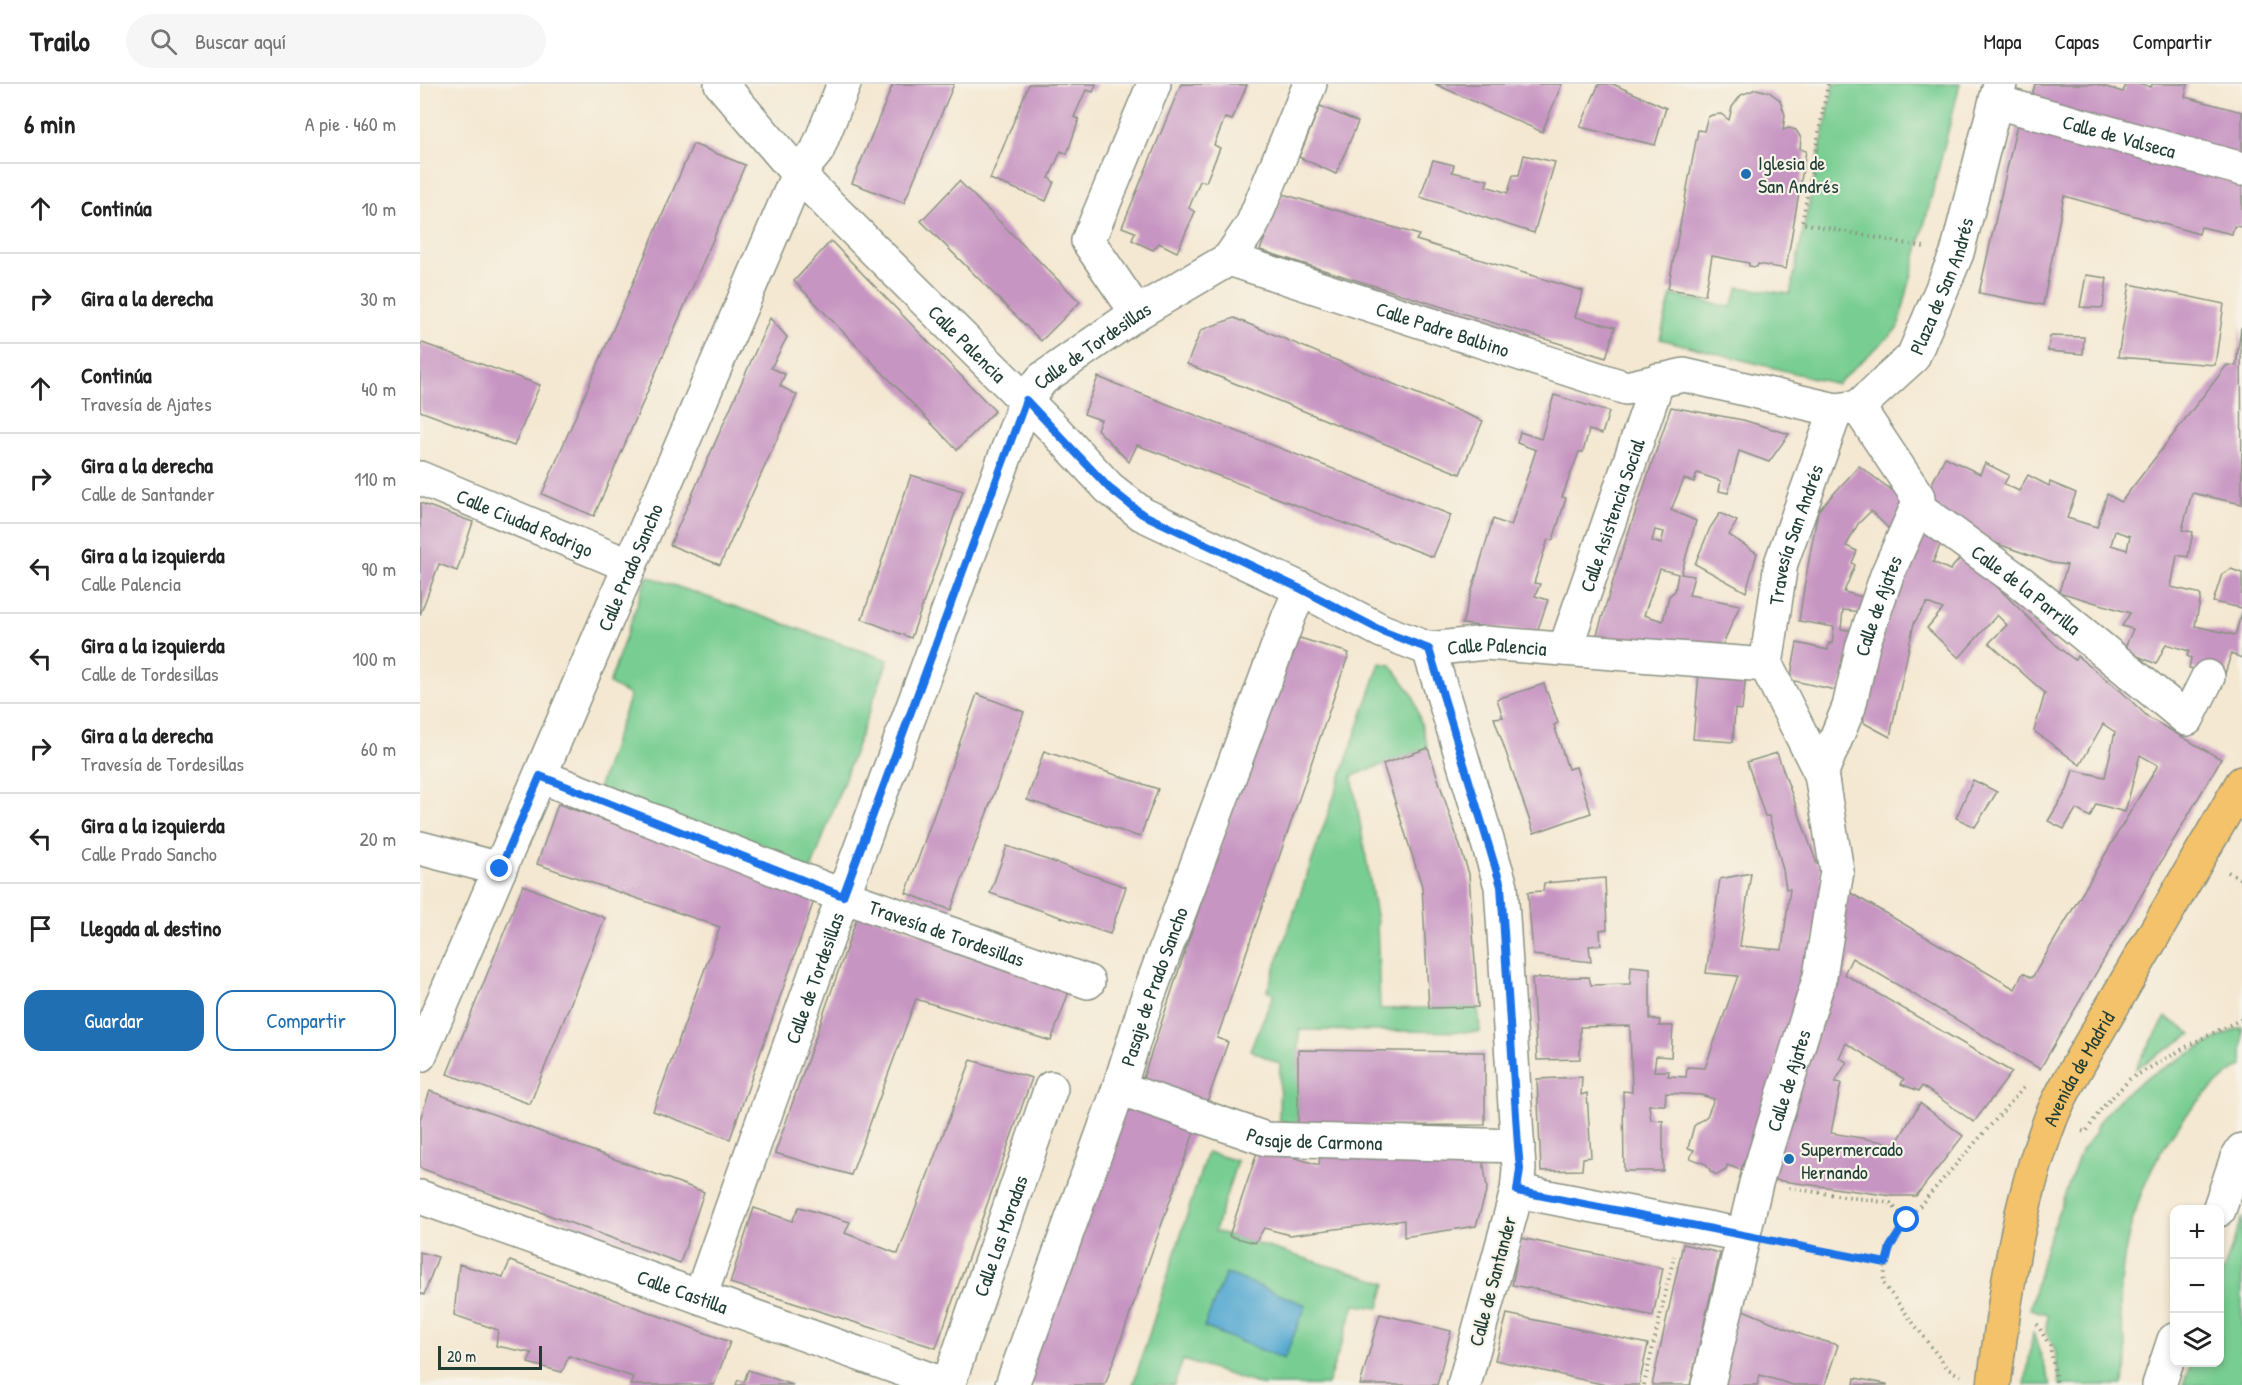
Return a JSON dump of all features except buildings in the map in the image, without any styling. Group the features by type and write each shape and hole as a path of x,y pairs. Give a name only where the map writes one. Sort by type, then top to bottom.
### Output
{"highway":[{"name":"Avenida de Madrid","path":"1981,1382 2004,1303 2022,1210 2051,1118 2064,1090 2242,783"}],"street":[{"name":"Calle Palencia","path":"721,84 798,174 1026,400 1109,488 1142,514 1301,589 1382,631 1429,649 1485,643 1766,665"},
{"name":"Calle Prado Sancho","path":"420,1054 798,174 817,151 844,84"},
{"path":"1137,313 1088,241 1154,84"},
{"name":"Calle de Tordesillas","path":"700,1297 843,896 1026,400 1042,379 1137,313 1229,259 1252,225 1310,84"},
{"name":"Plaza de San Andrés","path":"1847,409 1913,357 1957,253 1998,93"},
{"name":"Calle de Valseca","path":"1998,93 2242,169"},
{"name":"Calle Padre Balbino","path":"1229,259 1626,387 1658,380"},
{"path":"1658,380 1684,375 1847,409 1918,497 1917,507"},
{"name":"Calle Asistencia Social","path":"1565,649 1658,380"},
{"name":"Travesía San Andrés","path":"1766,665 1781,563 1847,409"},
{"name":"Calle Ciudad Rodrigo","path":"420,478 630,566"},
{"name":"Calle de la Parrilla","path":"1917,507 2020,582 2187,720 2208,677"},
{"name":"Calle de Ajates","path":"1821,774 1850,707 1863,645 1887,575 1917,507"},
{"name":"Pasaje de Prado Sancho","path":"1012,1385 1119,1088 1146,1002 1301,589"},
{"name":"Calle de Santander","path":"1429,649 1501,886 1520,1169 1517,1191 1464,1385"},
{"name":"Calle de Ajates","path":"1708,1385 1756,1183 1820,976 1837,871 1821,774 1766,665"},
{"name":"Travesía de Tordesillas","path":"540,776 843,896 1088,982"},
{"path":"420,848 500,869"},
{"name":"Calle Las Moradas","path":"947,1385 1051,1088"},
{"name":"Pasaje de Carmona","path":"1119,1088 1266,1139 1518,1146"},
{"path":"2220,1205 2242,1150"},
{"path":"1517,1191 1743,1236"},
{"name":"Calle Castilla","path":"420,1197 700,1297 914,1379 947,1385"},
{"path":"2159,1385 2170,1354"}],"path":[{"path":"1828,84 1802,223 1957,253"},
{"path":"2086,1132 2102,1108 2130,1079 2194,1042 2242,1019"},
{"path":"1981,1382 1948,1369 1883,1283 1890,1247 1907,1220 2031,1079 2064,1090"},
{"path":"1756,1183 1890,1203 1907,1220"},
{"path":"1644,1385 1682,1224"},
{"path":"1743,1236 1886,1263"},
{"path":"2034,1318 2050,1346 2057,1385"}],"green space":[{"path":"1834,84 1960,84 1898,328 1837,384 1660,339 1671,295 1731,307 1739,287 1790,294"},
{"path":"647,576 888,660 810,873 595,798 630,695 609,684"},
{"path":"1380,663 1391,665 1413,695 1428,748 1352,776 1377,922 1380,1009 1478,1007 1480,1032 1299,1030 1298,1126 1279,1120 1280,1064 1250,1050 1274,994 1267,991"},
{"path":"2166,1017 2192,1034 2135,1069"},
{"path":"2242,1027 2242,1065 2214,1087 2189,1112 2168,1140 2151,1171 2138,1204 2128,1238 2122,1273 2120,1315 2127,1363 2122,1385 2060,1385 2055,1350 2046,1332 2047,1314 2030,1309 2046,1246 2081,1151 2095,1134 2097,1124 2122,1096 2146,1078 2223,1035"},
{"path":"1207,1152 1237,1161 1215,1231 1386,1283 1379,1308 1355,1305 1327,1385 1261,1385 1183,1360 1174,1385 1133,1385"},
{"path":"2242,1217 2242,1385 2183,1385 2190,1367 2224,1367 2224,1269"},
{"path":"2033,1332 2051,1385 2025,1385"}],"water":[{"path":"1226,1273 1306,1305 1284,1359 1204,1327"}],"place":[{"name":"Iglesia de San Andrés","path":"1746,174"},
{"name":"Supermercado Hernando","path":"1789,1159"}],"route":[{"path":"500,869 540,776 843,896 1026,400 1109,488 1142,514 1301,589 1382,631 1429,649 1501,886 1520,1169 1517,1191 1886,1263 1890,1247 1907,1220"}]}
